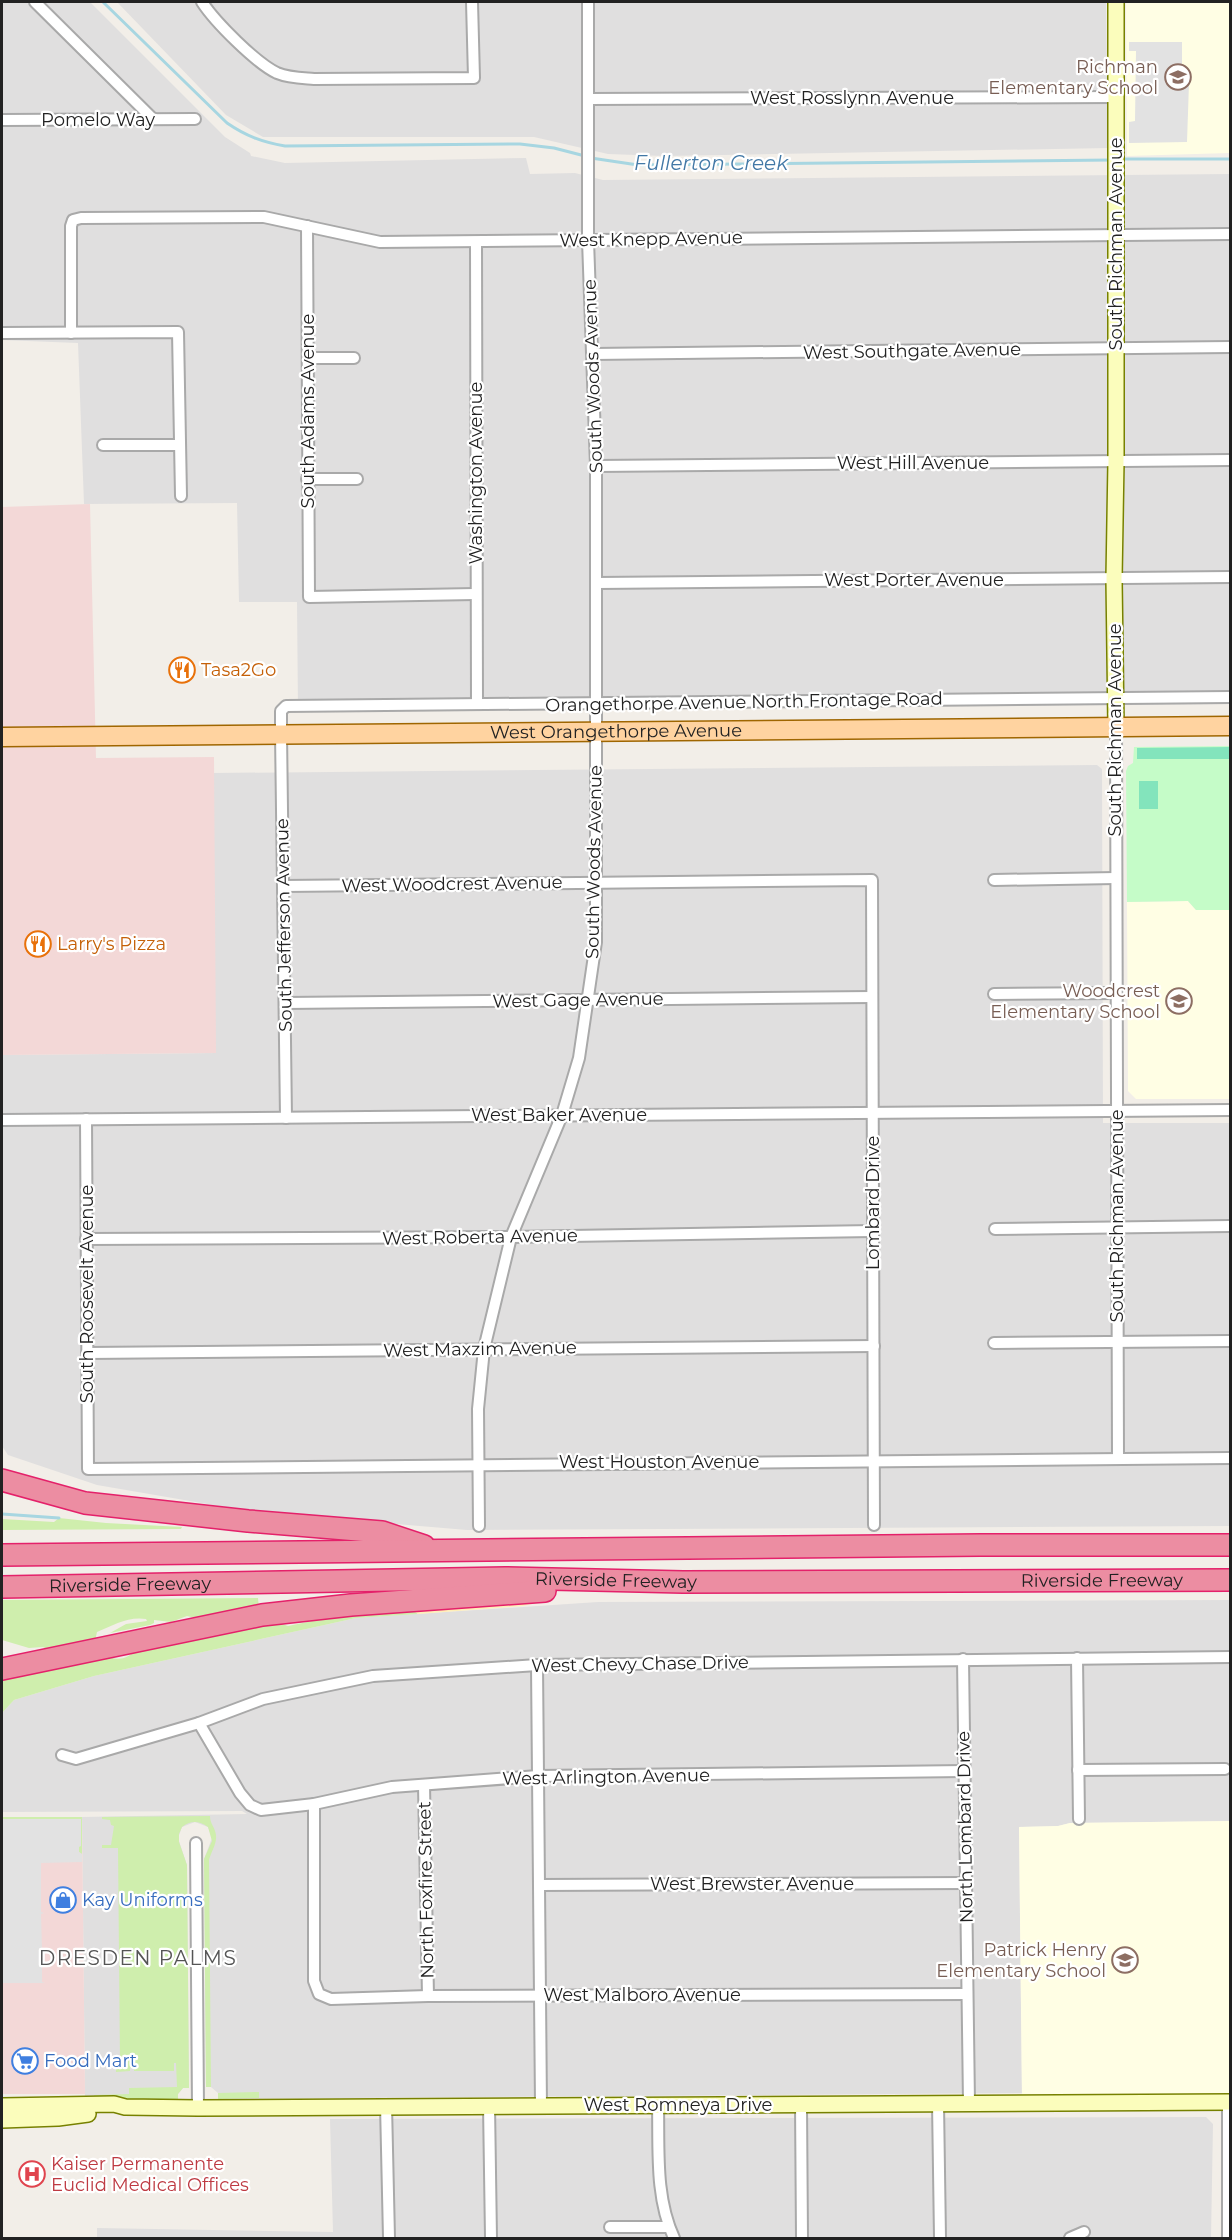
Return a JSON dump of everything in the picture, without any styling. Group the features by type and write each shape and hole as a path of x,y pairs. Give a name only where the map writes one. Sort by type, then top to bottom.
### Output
{"highway":[{"path":"2,1480 85,1503 248,1521 382,1532 441,1552"},
{"name":"Riverside Freeway","path":"5,1555 980,1545 1230,1545"},
{"name":"Riverside Freeway","path":"5,1587 506,1578 683,1582 1230,1580"},
{"path":"2,1669 262,1615 351,1605 683,1582"}],"main road":[{"name":"West Orangethorpe Avenue","path":"2,737 1230,726"}],"street":[{"path":"35,2 153,119"},
{"path":"202,2 209,13 259,61 277,73 290,77 314,79 474,78 472,2"},
{"name":"South Woods Avenue","path":"479,1526 478,1409 484,1349 511,1237 562,1115 579,1058 596,942 597,583 596,466 588,240 588,2"},
{"name":"South Richman Avenue","path":"1116,2 1114,579 1117,699 1118,1458"},
{"name":"West Rosslynn Avenue","path":"589,99 1115,97"},
{"name":"Pomelo Way","path":"2,120 195,119"},
{"name":"West Knepp Avenue","path":"72,333 71,226 74,220 81,218 264,217 380,242 1230,234"},
{"name":"South Adams Avenue","path":"307,225 309,597 475,594"},
{"name":"Washington Avenue","path":"476,242 477,704"},
{"path":"2,333 178,332 181,496"},
{"name":"West Southgate Avenue","path":"593,354 1230,347"},
{"path":"308,358 354,358"},
{"path":"103,445 179,445"},
{"name":"West Hill Avenue","path":"596,466 1230,460"},
{"path":"307,479 357,479"},
{"name":"West Porter Avenue","path":"597,583 1230,577"},
{"name":"Orangethorpe Avenue North Frontage Road","path":"281,733 282,711 286,706 1230,697"},
{"name":"South Jefferson Avenue","path":"281,733 286,1118"},
{"path":"994,880 1116,878"},
{"name":"West Woodcrest Avenue","path":"283,886 872,880"},
{"name":"Lombard Drive","path":"872,880 874,1525"},
{"path":"994,994 1116,993"},
{"name":"West Gage Avenue","path":"285,1003 872,997"},
{"name":"West Baker Avenue","path":"2,1120 1230,1110"},
{"name":"South Roosevelt Avenue","path":"86,1119 88,1469"},
{"path":"995,1228 1230,1226"},
{"name":"West Roberta Avenue","path":"86,1239 873,1232"},
{"path":"994,1343 1230,1341"},
{"name":"West Maxzim Avenue","path":"87,1353 874,1346"},
{"name":"West Houston Avenue","path":"88,1469 1230,1458"},
{"name":"West Chevy Chase Drive","path":"62,1755 76,1759 199,1723 263,1699 373,1676 537,1665 1230,1657"},
{"path":"1077,1658 1079,1820"},
{"name":"North Lombard Drive","path":"963,1659 969,2103"},
{"path":"537,1665 541,2106"},
{"name":"West Arlington Avenue","path":"199,1723 240,1793 250,1805 261,1810 314,1804 392,1787 538,1776 964,1771"},
{"path":"1078,1770 1225,1769"},
{"name":"North Foxfire Street","path":"424,1785 428,1995"},
{"name":"West Malboro Avenue","path":"314,1804 314,1981 319,1994 331,1999 428,1995 967,1994"},
{"path":"196,1843 198,2108"},
{"name":"West Brewster Avenue","path":"539,1885 966,1883"},
{"path":"1228,2238 1229,2102"},
{"name":"West Romneya Drive","path":"2,2106 58,2107 114,2104 125,2107 198,2108 386,2105 1229,2102"},
{"path":"938,2103 940,2238"},
{"path":"801,2104 801,2238"},
{"path":"386,2105 389,2238"},
{"path":"489,2105 491,2238"},
{"path":"658,2105 659,2187 674,2238"},
{"name":"West Romneya Drive","path":"2,2120 58,2118 125,2107"},
{"path":"610,2227 669,2227"},
{"path":"1070,2238 1084,2232"}],"shaded area":[{"path":"2,2 90,2 225,137 250,153 251,156 285,163 526,158 530,174 575,173 603,180 1230,174 1230,704 298,711 297,602 239,602 237,503 84,504 78,343 2,340"},
{"path":"117,2 1106,2 1108,148 664,156 608,154 534,137 263,137 226,115"},
{"name":"Richman Elementary School","path":"1126,2 1230,2 1230,153 1127,156"},
{"path":"1129,42 1182,42 1182,80 1189,83 1187,142 1129,143 1129,122 1135,121 1136,51 1129,51"},
{"path":"90,504 96,758 214,757 216,1053 2,1055 2,507"},
{"path":"1097,765 1102,769 1103,1123 1230,1123 1230,1526 467,1530 254,1512 97,1485 8,1455 2,1446 2,1055 215,1053 213,773"},
{"name":"Woodcrest Elementary School","path":"1188,901 1196,910 1230,910 1230,1099 1136,1099 1128,1091 1127,902"},
{"path":"1230,1600 1230,1821 1070,1823 1058,1826 1019,1827 1022,2093 218,2099 218,2093 211,2087 206,2087 204,1859 212,1838 208,1827 195,1822 182,1827 178,1838 187,1865 189,2088 183,2088 178,2094 178,2099 85,2100 82,1817 247,1814 242,1811 2,1812 2,1713 14,1700 94,1676 356,1618 598,1602"},
{"path":"2,1817 82,1817 85,2094 2,2094"},
{"path":"2,1819 81,1819 79,1852 82,1854 82,1862 41,1863 41,1912 44,1913 41,1914 42,1950 45,1950 45,1955 42,1955 42,1982 45,1983 2,1983"},
{"name":"Patrick Henry Elementary School","path":"1230,1821 1230,2099 1022,2101 1019,1827 1058,1826 1070,1823"},
{"path":"1206,2117 1213,2124 1211,2238 97,2238 97,2228 333,2232 330,2119"}],"green space":[{"path":"1230,746 1230,910 1196,910 1188,901 1127,902 1126,771 1133,763 1134,747"},
{"path":"1230,747 1230,759 1137,759 1137,748"},
{"path":"1139,781 1158,781 1158,809 1139,809"},
{"path":"59,1518 182,1527 181,1529 2,1530 2,1519 54,1522"},
{"path":"258,1598 259,1609 196,1618 187,1616 171,1622 154,1620 154,1623 150,1625 110,1633 126,1624 147,1621 140,1618 133,1619 97,1632 95,1641 47,1649 29,1648 2,1640 2,1600"},
{"path":"414,1611 418,1614 356,1618 94,1676 14,1700 2,1713 2,1681 8,1677 109,1657 124,1658 136,1650 236,1628 279,1623 288,1626 341,1615"},
{"name":"DRESDEN PALMS","path":"210,1816 216,1838 209,1860 211,2087 206,2087 204,1859 212,1841 208,1827 195,1822 182,1827 179,1834 179,1842 187,1865 189,2088 183,2088 178,2094 178,2099 94,2099 94,2095 129,2094 129,2088 177,2087 176,2063 174,2063 174,2071 134,2071 134,2068 130,2068 130,2071 116,2072 116,2062 120,2062 118,1848 102,1848 102,1845 111,1845 114,1826 111,1825 110,1820 102,1819 102,1817"},
{"path":"2,1817 82,1817 82,1854 79,1852 79,1846 81,1846 80,1819 2,1819"},
{"path":"259,2092 259,2098 218,2099 218,2093"}],"sand":[{"path":"545,1601 523,1606 418,1614 414,1611"}],"waterway":[{"name":"Fullerton Creek","path":"103,2 227,123 262,140 285,146 520,144 554,148 585,156"},
{"name":"Fullerton Creek","path":"591,158 638,165 1112,160"},
{"name":"Fullerton Creek","path":"1121,159 1230,159"},
{"path":"2,1514 59,1518"}],"place":[{"name":"Richman Elementary School","path":"1178,77"},
{"name":"Tasa2Go","path":"182,670"},
{"name":"Larry's Pizza","path":"38,944"},
{"name":"Woodcrest Elementary School","path":"1179,1001"},
{"name":"Kay Uniforms","path":"63,1900"},
{"name":"Patrick Henry Elementary School","path":"1125,1960"},
{"name":"Food Mart","path":"25,2061"},
{"name":"Kaiser Permanente Euclid Medical Offices","path":"32,2174"}],"district":[{"name":"DRESDEN PALMS","path":"138,1958"}]}
